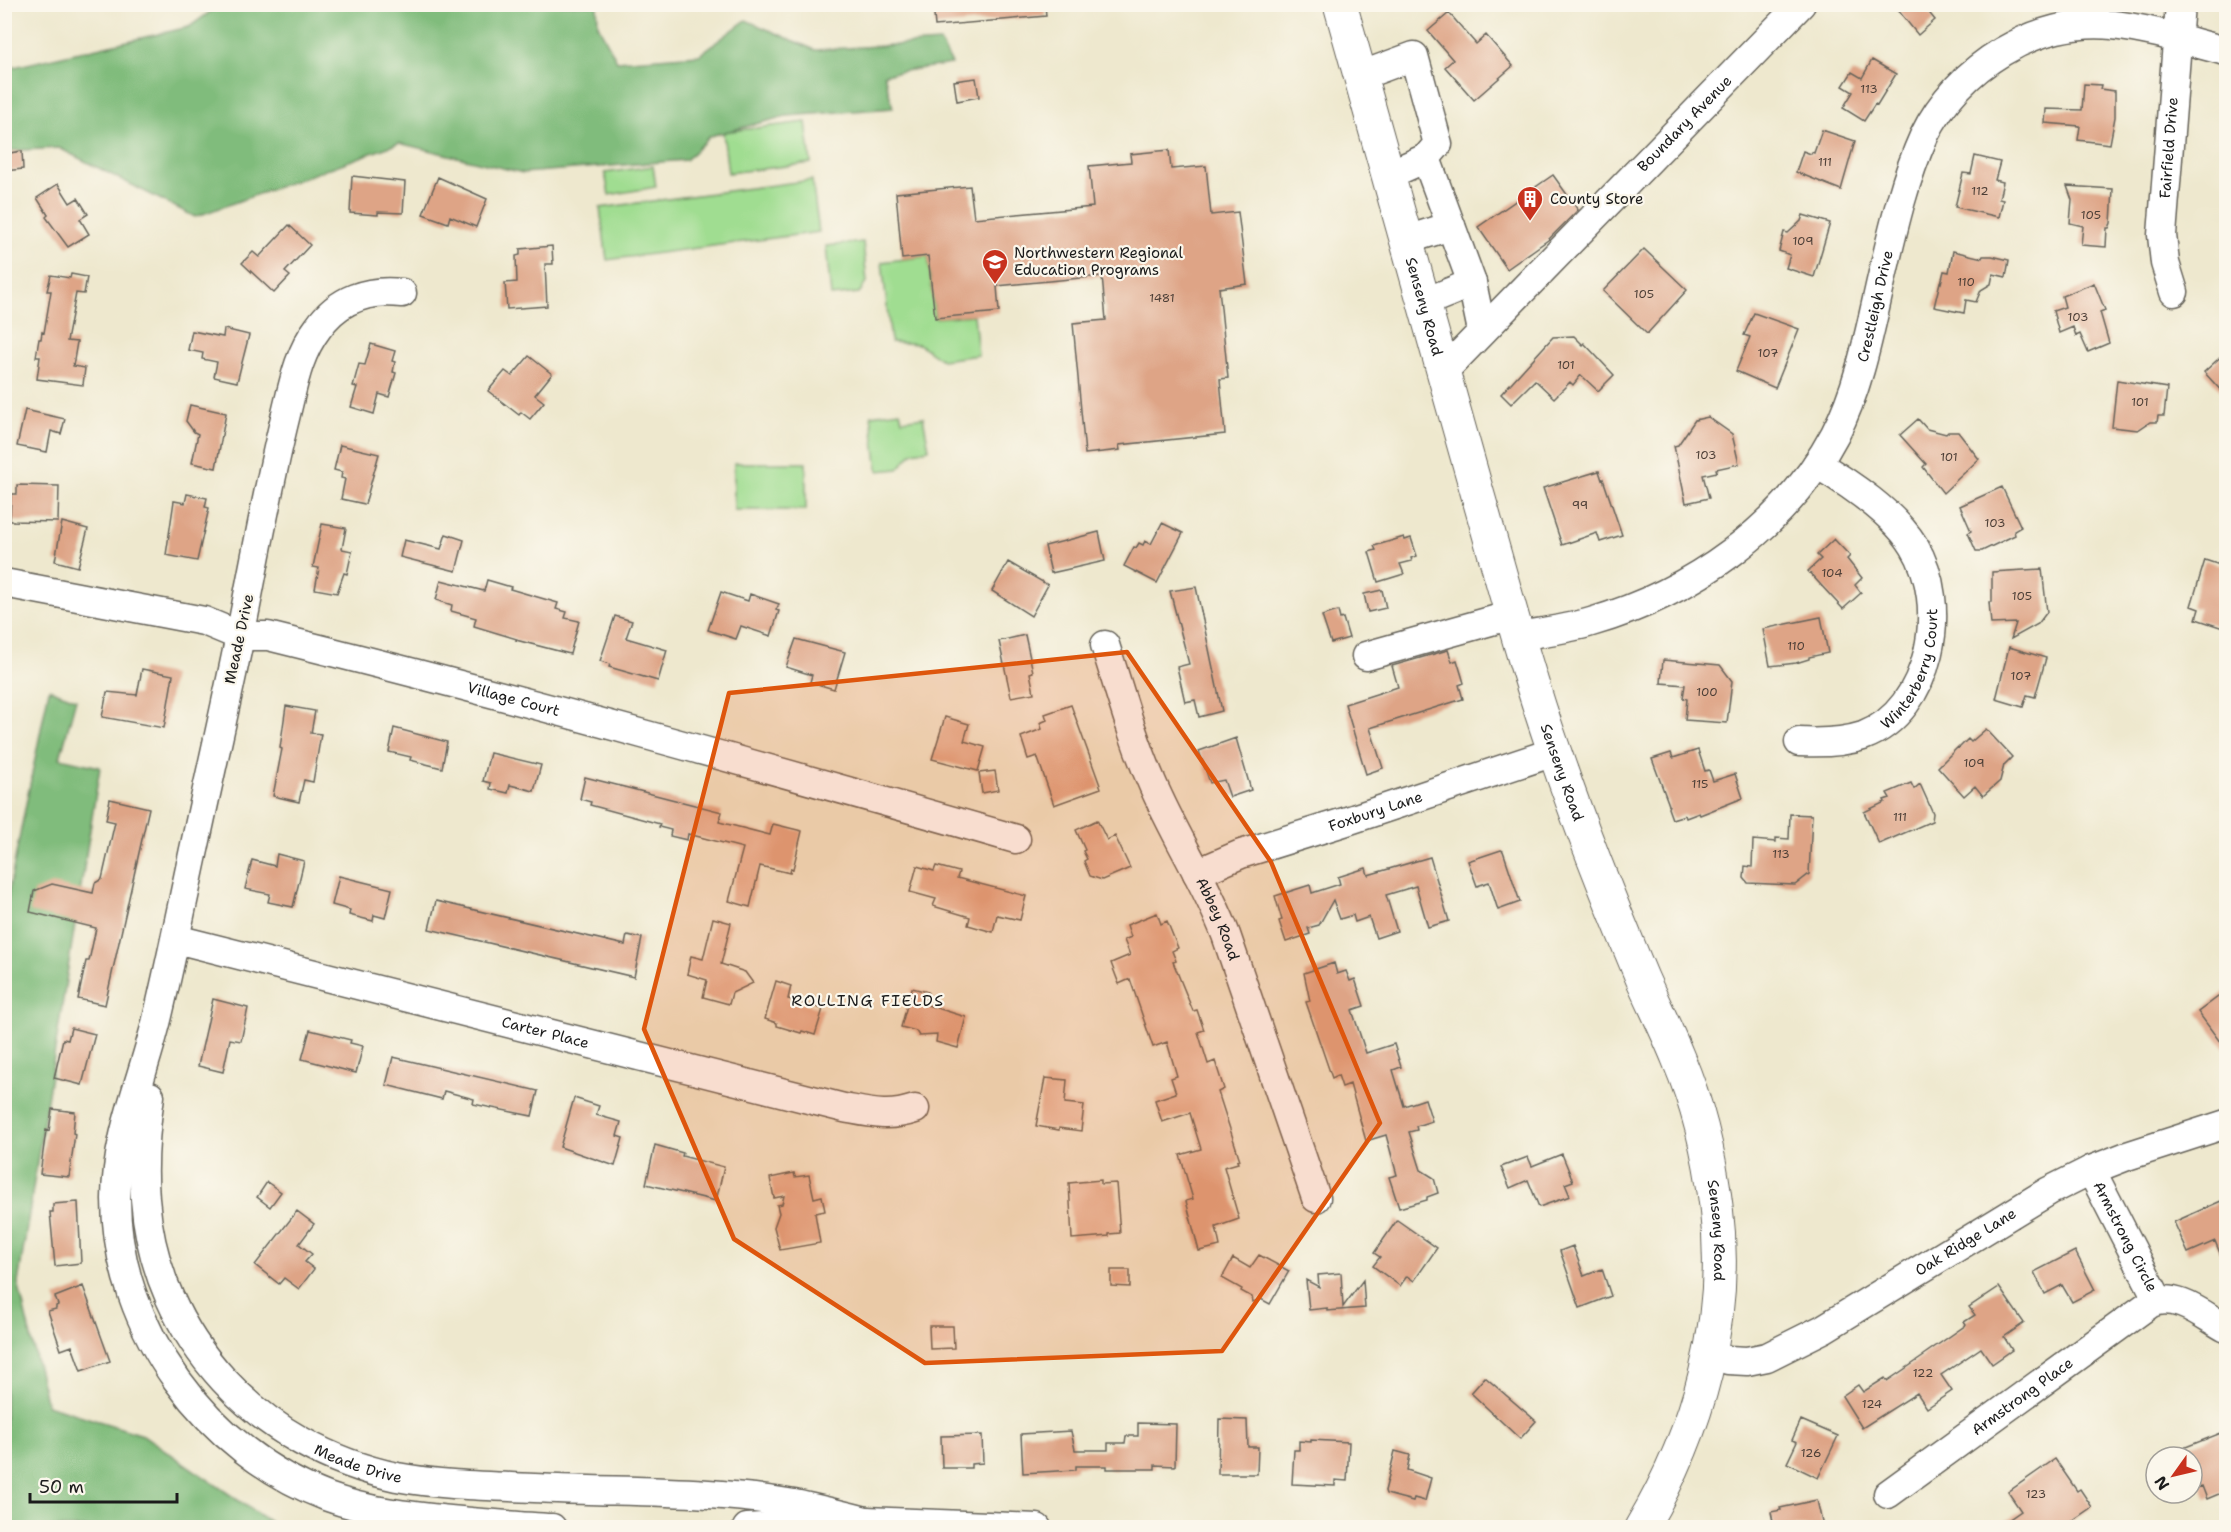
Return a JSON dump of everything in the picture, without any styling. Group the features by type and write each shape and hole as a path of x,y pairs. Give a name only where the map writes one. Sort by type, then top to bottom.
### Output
{"main road":[{"name":"Senseny Road","path":"1340,4 1442,372 1554,752 1642,977 1679,1060 1710,1160 1717,1209 1719,1257 1717,1305 1710,1354 1695,1416 1677,1460 1641,1527"}],"street":[{"name":"Fairfield Drive","path":"2174,292 2165,263 2162,235 2180,4"},
{"name":"Boundary Avenue","path":"1442,372 1793,8"},
{"name":"Crestleigh Drive","path":"1366,656 1515,626 1590,623 1646,602 1689,580 1734,551 1770,520 1792,497 1817,464 1836,432 1850,397 1869,334 1892,236 1924,137 1950,96 1976,70 2031,37 2058,28 2086,24 2114,25 2226,51"},
{"path":"1360,76 1414,56 1438,144 1426,158 1388,174"},
{"path":"1426,158 1472,283 1482,332"},
{"path":"1406,240 1450,226"},
{"path":"1423,303 1472,283"},
{"name":"Meade Drive","path":"402,293 386,291 366,293 348,300 332,311 305,347 298,365 275,457 176,939 151,1049 130,1110 118,1164 116,1201 119,1238 126,1275 138,1310 170,1370 214,1424 262,1463 295,1483 329,1498 365,1508 419,1517 552,1527"},
{"name":"Winterberry Court","path":"1799,742 1843,741 1863,735 1880,726 1897,711 1912,693 1922,673 1929,647 1932,619 1930,587 1923,564 1910,540 1900,527 1867,498 1817,464"},
{"name":"Village Court","path":"4,583 204,621 240,636 268,636 444,680 712,752 1016,839"},
{"name":"Abbey Road","path":"1105,645 1152,785 1216,910 1226,935 1316,1198"},
{"name":"Foxbury Lane","path":"1197,873 1241,854 1554,752"},
{"name":"Carter Place","path":"176,939 844,1108 881,1115 898,1114 915,1109"},
{"name":"Meade Drive","path":"151,1049 150,1092 143,1161 145,1200 151,1238 161,1275 173,1305 190,1337 212,1367 231,1390 259,1415 290,1436 323,1454 351,1465 443,1484 723,1496 793,1504 866,1521"},
{"name":"Oak Ridge Lane","path":"1710,1354 1728,1360 1747,1361 1767,1357 1823,1329 2049,1191 2091,1170 2127,1156 2226,1124"},
{"name":"Armstrong Circle","path":"2091,1170 2158,1300 2167,1298 2178,1301 2226,1328"},
{"name":"Armstrong Place","path":"1888,1494 2158,1300"},
{"name":"Meade Drive","path":"747,1527 866,1521 1037,1527"}],"highlighted area":[{"path":"1127,652 1271,862 1380,1123 1222,1351 925,1363 734,1239 644,1029 729,693"}],"green space":[{"path":"221,4 597,5 598,25 617,61 699,55 746,20 815,50 940,42 952,64 884,74 893,108 787,116 710,136 686,160 523,173 399,143 195,217 59,148 5,151 5,69 189,27"},
{"path":"806,122 811,163 728,173 723,132"},
{"path":"653,166 656,187 609,195 605,173"},
{"path":"812,180 819,232 607,260 600,208"},
{"path":"863,242 867,282 859,293 831,296 826,246"},
{"path":"928,256 935,318 974,315 978,355 942,360 919,344 891,342 882,262"},
{"path":"900,411 902,420 923,417 929,449 913,452 898,469 878,471 871,415"},
{"path":"734,463 806,463 806,510 734,510"},
{"path":"49,689 76,699 60,758 100,767 18,1283 47,1405 143,1435 277,1527 5,1528 5,909"}],"building":[{"path":"933,4 1045,4 1046,16 935,26"},
{"path":"1893,4 1922,4 1935,20 1918,35"},
{"path":"1449,13 1476,44 1486,35 1513,66 1474,100 1445,67 1453,60 1428,31"},
{"path":"1872,60 1896,74 1864,121 1843,108 1853,92 1843,86 1852,72 1862,78"},
{"path":"976,78 979,97 957,101 954,81"},
{"path":"2084,84 2101,85 2100,89 2115,91 2115,117 2110,144 2078,140 2080,126 2045,123 2046,109 2082,110"},
{"path":"1822,130 1855,141 1841,190 1796,172 1803,151 1814,153"},
{"path":"1169,150 1171,169 1206,166 1211,215 1238,212 1247,284 1219,288 1228,378 1220,379 1225,434 1119,445 1120,450 1085,454 1073,323 1106,320 1102,276 997,286 999,312 935,318 928,256 902,259 896,193 970,186 974,218 1093,207 1089,166 1131,162 1130,154"},
{"path":"22,151 23,169 4,171 4,154"},
{"path":"1975,156 2000,162 1995,180 2003,182 1999,199 2003,200 1999,217 1955,207 1963,173 1971,174"},
{"name":"County Store","path":"1553,175 1578,210 1548,240 1507,269 1478,227"},
{"path":"352,176 405,182 403,213 378,212 378,215 350,213"},
{"path":"438,177 487,199 476,227 450,216 448,223 423,214"},
{"path":"58,184 70,203 78,198 88,214 80,219 89,234 68,247 46,217 48,215 37,198"},
{"path":"2067,186 2113,189 2111,223 2107,228 2106,247 2081,245 2083,226 2070,223 2072,200"},
{"path":"1803,215 1830,223 1814,277 1786,268 1790,255 1779,251 1784,232 1788,233 1801,221"},
{"path":"289,225 310,245 285,272 290,276 274,293 242,263 253,252 259,257"},
{"path":"552,246 553,264 545,264 547,306 507,309 505,283 517,282 516,256 520,255 520,249"},
{"path":"1644,249 1687,290 1647,334 1603,291"},
{"path":"1953,251 1982,258 1992,256 2009,260 2006,277 1993,274 1991,284 1981,290 1976,302 1966,300 1964,313 1934,307 1944,271 1949,272"},
{"path":"71,274 87,277 84,294 76,293 67,341 77,342 73,366 85,368 83,385 37,379 40,357 36,357 39,339 41,339 42,332 44,333 51,291 47,291 51,275 70,278"},
{"path":"2094,283 2105,310 2100,312 2109,343 2088,352 2080,334 2076,336 2073,327 2059,333 2053,311 2065,307 2062,296"},
{"path":"1754,313 1799,329 1775,388 1736,371 1750,337 1744,335"},
{"path":"224,329 249,335 237,382 214,377 217,362 202,359 203,353 188,350 192,331 223,337"},
{"path":"1574,336 1583,345 1584,343 1614,375 1598,391 1581,375 1573,385 1570,382 1554,398 1535,380 1511,404 1501,394 1553,337"},
{"path":"371,344 395,351 392,361 395,362 393,372 396,373 389,397 379,394 374,414 351,407 357,387 353,386 359,364 365,365"},
{"path":"2226,352 2226,396 2204,372"},
{"path":"529,356 552,374 535,395 544,402 530,419 521,412 519,415 488,391 505,371 512,376"},
{"path":"2117,380 2167,388 2164,416 2158,416 2157,422 2150,422 2138,430 2112,427"},
{"path":"190,405 226,413 216,468 192,463 198,434 186,421"},
{"path":"25,410 65,419 61,434 51,431 47,452 17,446"},
{"path":"1708,417 1732,434 1739,464 1716,469 1717,472 1703,475 1709,498 1686,503 1674,446 1678,445 1695,420"},
{"path":"1918,419 1927,429 1946,434 1958,432 1979,459 1943,493 1923,467 1926,464 1900,435"},
{"path":"340,445 379,454 365,504 341,499 345,479 341,478 342,472 334,470"},
{"path":"1599,471 1622,535 1600,542 1597,533 1562,545 1543,488"},
{"path":"17,485 59,486 58,522 10,521 11,494 17,494"},
{"path":"2002,487 2021,527 2014,531 2015,535 1982,551 1976,551 1968,533 1971,531 1960,506"},
{"path":"187,494 207,498 205,507 209,508 197,561 166,555 174,501 185,503"},
{"path":"62,522 88,529 78,567 55,561"},
{"path":"1162,523 1183,533 1157,583 1124,566 1134,547 1136,548 1139,543 1143,545 1145,541 1151,544"},
{"path":"322,524 346,528 342,549 352,551 347,574 344,573 337,593 315,589 319,568 313,567"},
{"path":"1099,532 1105,561 1051,573 1045,546"},
{"path":"446,534 464,540 456,571 400,557 404,540 441,549"},
{"path":"1404,537 1405,540 1411,538 1417,556 1411,558 1412,561 1400,564 1404,574 1378,582 1369,552 1376,550 1374,546"},
{"path":"1834,539 1850,556 1847,559 1862,578 1855,585 1861,593 1843,609 1808,571 1821,559 1817,555"},
{"path":"2205,560 2226,567 2226,629 2196,619 2199,609 2191,606"},
{"path":"1008,562 1048,585 1031,616 992,591"},
{"path":"2042,569 2047,612 2038,624 2011,639 2016,623 1991,624 1989,602 1992,602 1992,572"},
{"path":"441,580 484,591 487,580 558,603 556,609 567,612 565,618 579,621 570,654 474,626 476,618 451,611 452,605 436,600"},
{"path":"1196,587 1222,711 1199,717 1195,700 1185,702 1177,667 1189,664 1170,591"},
{"path":"1382,590 1386,608 1368,612 1364,594"},
{"path":"721,592 748,601 750,594 779,604 771,636 741,626 736,639 708,630"},
{"path":"1338,611 1340,619 1343,618 1349,638 1331,643 1322,616"},
{"path":"615,616 632,621 626,638 667,650 658,681 609,667 610,664 600,661"},
{"path":"1821,617 1828,653 1809,657 1809,659 1796,663 1770,666 1763,629"},
{"path":"1025,635 1033,672 1030,673 1034,693 1011,697 999,641"},
{"path":"796,639 845,652 834,689 810,682 812,675 786,667"},
{"path":"2009,647 2046,658 2035,697 2027,695 2023,707 1996,699"},
{"path":"1448,650 1452,662 1457,660 1464,683 1459,685 1463,699 1370,728 1383,768 1366,774 1345,704 1398,687 1392,666"},
{"path":"1663,660 1720,665 1732,681 1727,723 1685,720 1687,699 1683,698 1685,685 1661,683"},
{"path":"142,669 173,675 164,728 102,717 107,692 137,695"},
{"path":"1071,705 1101,788 1054,805 1037,756 1028,759 1021,737 1042,729 1040,723 1047,720 1045,714"},
{"path":"286,706 315,711 311,733 321,734 313,782 304,780 299,802 273,796 282,749 280,748"},
{"path":"945,717 969,724 964,741 985,747 978,771 932,759"},
{"path":"394,728 447,742 442,768 389,752"},
{"path":"1986,729 2012,757 2004,765 2000,781 1983,796 1975,786 1964,796 1938,767 1968,739 1971,742"},
{"path":"1236,738 1251,790 1230,797 1224,780 1210,783 1199,751"},
{"path":"1698,750 1705,771 1709,770 1713,781 1735,774 1743,798 1700,815 1699,813 1686,818 1685,815 1672,819 1652,759 1671,753 1673,758"},
{"path":"490,753 541,765 534,791 510,785 508,793 490,789 491,783 483,781"},
{"path":"995,771 998,790 982,793 979,773"},
{"path":"585,777 722,812 719,822 770,835 773,824 802,831 793,869 791,868 790,873 760,866 750,907 729,901 743,848 688,834 687,840 670,836 671,830 659,827 660,824 590,805 591,802 580,799"},
{"path":"1911,783 1914,789 1920,784 1933,813 1932,821 1879,844 1864,812 1890,798 1887,793"},
{"path":"110,799 149,808 105,1005 78,999 96,928 30,912 34,891 52,884 93,893 95,883 102,879 115,822 106,820"},
{"path":"1790,814 1812,815 1809,874 1795,885 1748,883 1744,878 1745,866 1752,867 1753,840 1776,842 1776,838 1789,839"},
{"path":"1097,820 1107,840 1115,836 1130,868 1102,880 1090,876 1084,861 1087,859 1083,851 1085,850 1076,830"},
{"path":"1501,850 1520,902 1498,910 1489,882 1477,886 1468,861"},
{"path":"277,854 304,861 293,907 268,902 270,894 245,889 252,860 275,866"},
{"path":"1430,857 1449,921 1428,927 1416,886 1386,895 1397,931 1376,938 1369,917 1355,922 1353,915 1340,919 1333,900 1319,925 1308,928 1310,934 1286,942 1279,921 1282,920 1275,896 1310,885 1312,893 1340,884 1338,877 1366,868 1368,875"},
{"path":"917,866 934,871 936,866 959,872 957,878 1026,896 1020,920 997,915 993,932 968,925 970,917 933,906 936,899 910,892"},
{"path":"339,876 392,889 385,918 374,915 373,921 349,915 350,910 332,905"},
{"path":"436,901 625,945 627,935 642,938 634,977 429,929"},
{"path":"1157,913 1161,924 1167,921 1178,948 1172,951 1176,961 1173,962 1193,1011 1197,1010 1204,1030 1198,1032 1208,1064 1215,1061 1224,1089 1218,1092 1240,1160 1237,1161 1238,1163 1224,1167 1239,1219 1216,1227 1220,1246 1199,1251 1186,1201 1193,1199 1180,1155 1201,1149 1190,1113 1162,1122 1155,1100 1176,1093 1171,1078 1177,1076 1167,1042 1153,1047 1130,979 1119,984 1111,963 1130,955 1124,940 1131,937 1127,925"},
{"path":"713,918 731,923 721,964 745,972 753,983 732,993 729,1004 703,997 707,980 687,974 691,956 703,959"},
{"path":"1334,963 1337,974 1346,971 1350,981 1355,979 1364,1006 1352,1010 1366,1053 1394,1044 1401,1067 1393,1070 1404,1106 1425,1099 1432,1121 1416,1126 1417,1130 1409,1132 1421,1170 1434,1178 1438,1193 1427,1197 1427,1200 1399,1208 1389,1177 1397,1175 1386,1135 1366,1141 1350,1084 1342,1087 1338,1075 1332,1078 1306,1002 1310,1001 1304,973"},
{"path":"776,981 791,986 788,999 823,1009 815,1035 777,1026 777,1023 765,1019"},
{"path":"912,988 928,992 924,1004 966,1017 958,1048 936,1042 937,1035 919,1036 916,1031 901,1027"},
{"path":"2226,991 2226,1050 2198,1012"},
{"path":"213,999 248,1008 241,1041 230,1039 223,1072 198,1066"},
{"path":"71,1028 95,1034 82,1085 54,1078 63,1039 68,1040"},
{"path":"310,1030 351,1040 350,1043 363,1046 356,1073 302,1059"},
{"path":"393,1057 538,1091 532,1116 473,1104 474,1099 444,1091 442,1099 386,1085"},
{"path":"1045,1078 1067,1080 1065,1103 1084,1105 1081,1131 1036,1126"},
{"path":"574,1098 599,1106 596,1115 621,1122 617,1136 623,1138 615,1166 560,1147"},
{"path":"52,1109 75,1112 73,1133 75,1134 69,1177 40,1174 46,1130 49,1131"},
{"path":"655,1145 683,1153 682,1156 724,1167 716,1201 646,1184"},
{"path":"1562,1154 1573,1181 1565,1184 1570,1196 1539,1207 1528,1180 1510,1188 1501,1167 1528,1157 1532,1166"},
{"path":"794,1173 795,1177 809,1175 814,1198 822,1196 825,1211 815,1213 820,1243 780,1250 774,1227 779,1213 777,1205 782,1204 784,1196 774,1198 770,1178"},
{"path":"1101,1180 1101,1184 1116,1183 1120,1233 1072,1239 1069,1183"},
{"path":"267,1182 281,1192 270,1207 257,1197"},
{"path":"2221,1201 2223,1204 2226,1202 2226,1268 2215,1241 2188,1253 2174,1222"},
{"path":"78,1202 81,1263 55,1266 50,1212 53,1212 53,1204"},
{"path":"297,1211 314,1224 299,1244 312,1254 305,1262 314,1269 299,1289 284,1278 279,1284 255,1265"},
{"path":"1397,1220 1437,1248 1414,1281 1407,1276 1400,1286 1373,1266 1380,1257 1374,1253"},
{"path":"1573,1246 1584,1276 1602,1269 1611,1296 1580,1308 1560,1251"},
{"path":"2075,1251 2095,1290 2072,1302 2062,1285 2045,1294 2034,1272"},
{"path":"1259,1255 1289,1271 1270,1304 1261,1299 1253,1302 1252,1297 1241,1291 1242,1289 1222,1278 1233,1258 1250,1268"},
{"path":"1111,1270 1130,1270 1130,1287 1111,1286"},
{"path":"1341,1273 1343,1307 1363,1280 1365,1308 1309,1310 1306,1280 1319,1287 1318,1275"},
{"path":"83,1286 110,1361 81,1371 72,1346 61,1350 48,1311 56,1309 58,1305 55,1297"},
{"path":"1999,1287 2024,1323 2004,1337 2012,1350 1992,1364 1981,1348 1941,1375 1952,1391 1927,1408 1917,1393 1862,1428 1842,1396 1858,1385 1863,1392 1885,1378 1887,1381 1924,1356 1966,1325 1964,1322 1975,1315 1969,1307"},
{"path":"929,1326 953,1326 954,1348 930,1349"},
{"path":"1485,1377 1536,1421 1520,1439 1471,1393"},
{"path":"1219,1419 1247,1420 1248,1447 1258,1447 1257,1474 1218,1474"},
{"path":"1801,1420 1838,1436 1818,1478 1787,1463 1797,1442 1792,1440"},
{"path":"1138,1423 1176,1424 1175,1466 1155,1465 1155,1469 1107,1469 1107,1466 1076,1466 1076,1470 1023,1473 1021,1434 1071,1431 1075,1450 1108,1450 1108,1443 1125,1443 1126,1436 1138,1436"},
{"path":"2226,1431 2226,1491 2207,1499 2204,1491 2204,1445 2191,1445"},
{"path":"982,1435 983,1463 971,1464 971,1468 942,1468 941,1436"},
{"path":"1311,1440 1349,1442 1347,1481 1335,1480 1335,1486 1292,1484 1294,1450 1299,1450 1299,1441 1311,1442"},
{"path":"1395,1451 1410,1455 1407,1470 1431,1478 1425,1501 1414,1498 1413,1501 1386,1494"},
{"path":"2055,1459 2077,1491 2080,1489 2092,1507 2063,1527 1998,1527 2021,1511 2008,1492"},
{"path":"1817,1500 1823,1527 1774,1527 1771,1512"}],"place":[{"name":"County Store","path":"1530,222"},
{"name":"Northwestern Regional Education Programs","path":"995,285"}],"district":[{"name":"ROLLING FIELDS","path":"868,1000"}]}
